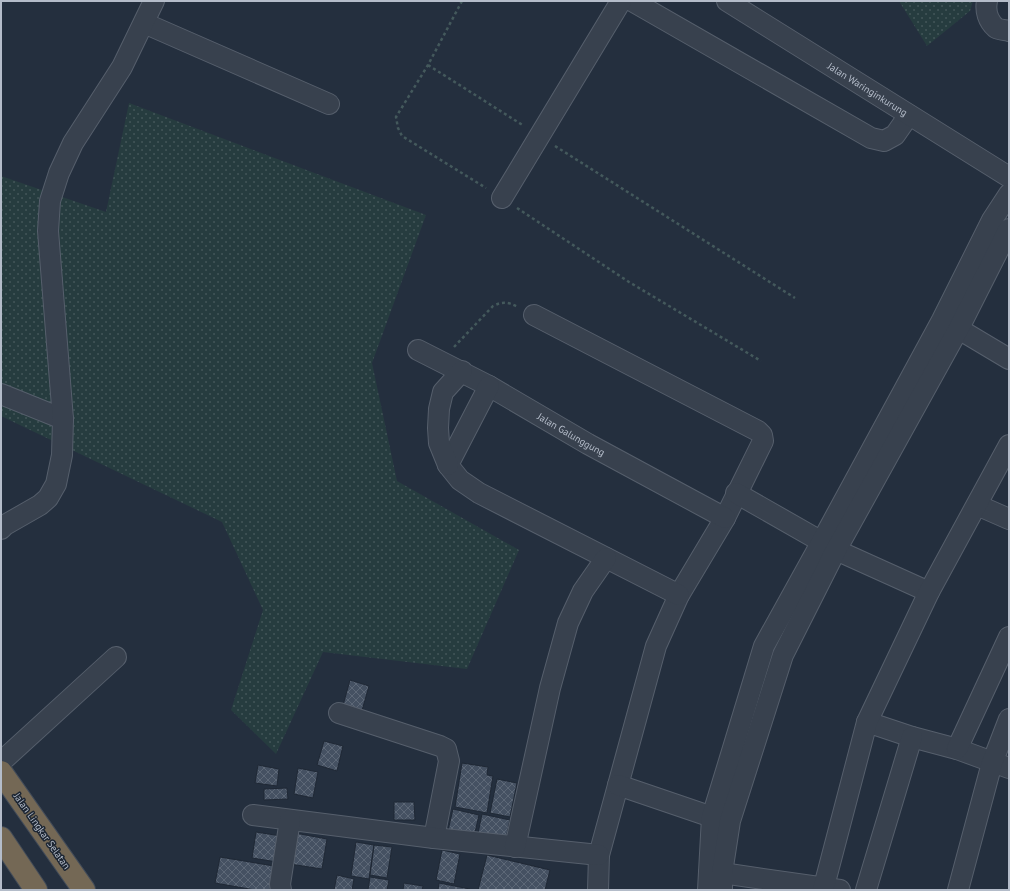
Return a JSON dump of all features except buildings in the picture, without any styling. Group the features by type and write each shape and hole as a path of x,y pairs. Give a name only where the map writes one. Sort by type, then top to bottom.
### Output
{"highway":[{"name":"Jalan Lingkar Selatan","path":"1,772 84,890"},
{"path":"1,838 36,890"}],"street":[{"path":"2,525 40,505 48,498 56,484 62,455 63,419 48,231 50,201 59,173 73,144 122,67 154,1"},
{"path":"502,198 621,1"},
{"path":"632,1 871,138 884,140 895,135 909,114"},
{"name":"Jalan Waringinkurung","path":"727,1 909,114 1006,171"},
{"path":"987,1 989,20 997,28 1009,31"},
{"path":"144,23 329,104"},
{"path":"951,324 992,220 1009,194"},
{"path":"1009,229 951,324 829,547 764,646 721,819 715,882 829,889 867,722 929,592 1009,445"},
{"path":"534,315 758,431 762,435 763,441 725,518 679,595 656,646 599,854 598,890"},
{"path":"951,324 1009,359"},
{"name":"Jalan Galunggung","path":"418,350 489,386 588,444 725,518"},
{"path":"462,372 443,392 439,409 438,428 439,443 448,465 460,480 479,493 679,595"},
{"path":"448,465 489,386"},
{"path":"1,394 63,419"},
{"path":"736,493 829,547 929,592"},
{"path":"977,505 1009,519"},
{"path":"515,847 550,688 568,623 583,591 606,558"},
{"path":"957,749 1009,637"},
{"path":"1,762 116,657"},
{"path":"339,713 446,749 449,761 434,838"},
{"path":"958,890 1001,765 1009,719"},
{"path":"867,722 912,737 957,749 1001,765"},
{"path":"866,890 912,737"},
{"path":"618,785 721,819"},
{"path":"253,815 434,838 599,854"},
{"path":"281,890 280,884 290,820"}],"path":[{"path":"462,1 428,65 396,118 398,128 402,136 502,198 630,282 760,361"},
{"path":"428,65 795,298"},
{"path":"440,361 493,306 508,302 534,315"}],"green space":[{"path":"899,1 973,1 970,11 927,46"},
{"path":"129,103 426,215 372,363 397,481 519,550 467,669 323,652 276,754 231,710 263,610 222,522 1,416 1,176 106,212"}]}
